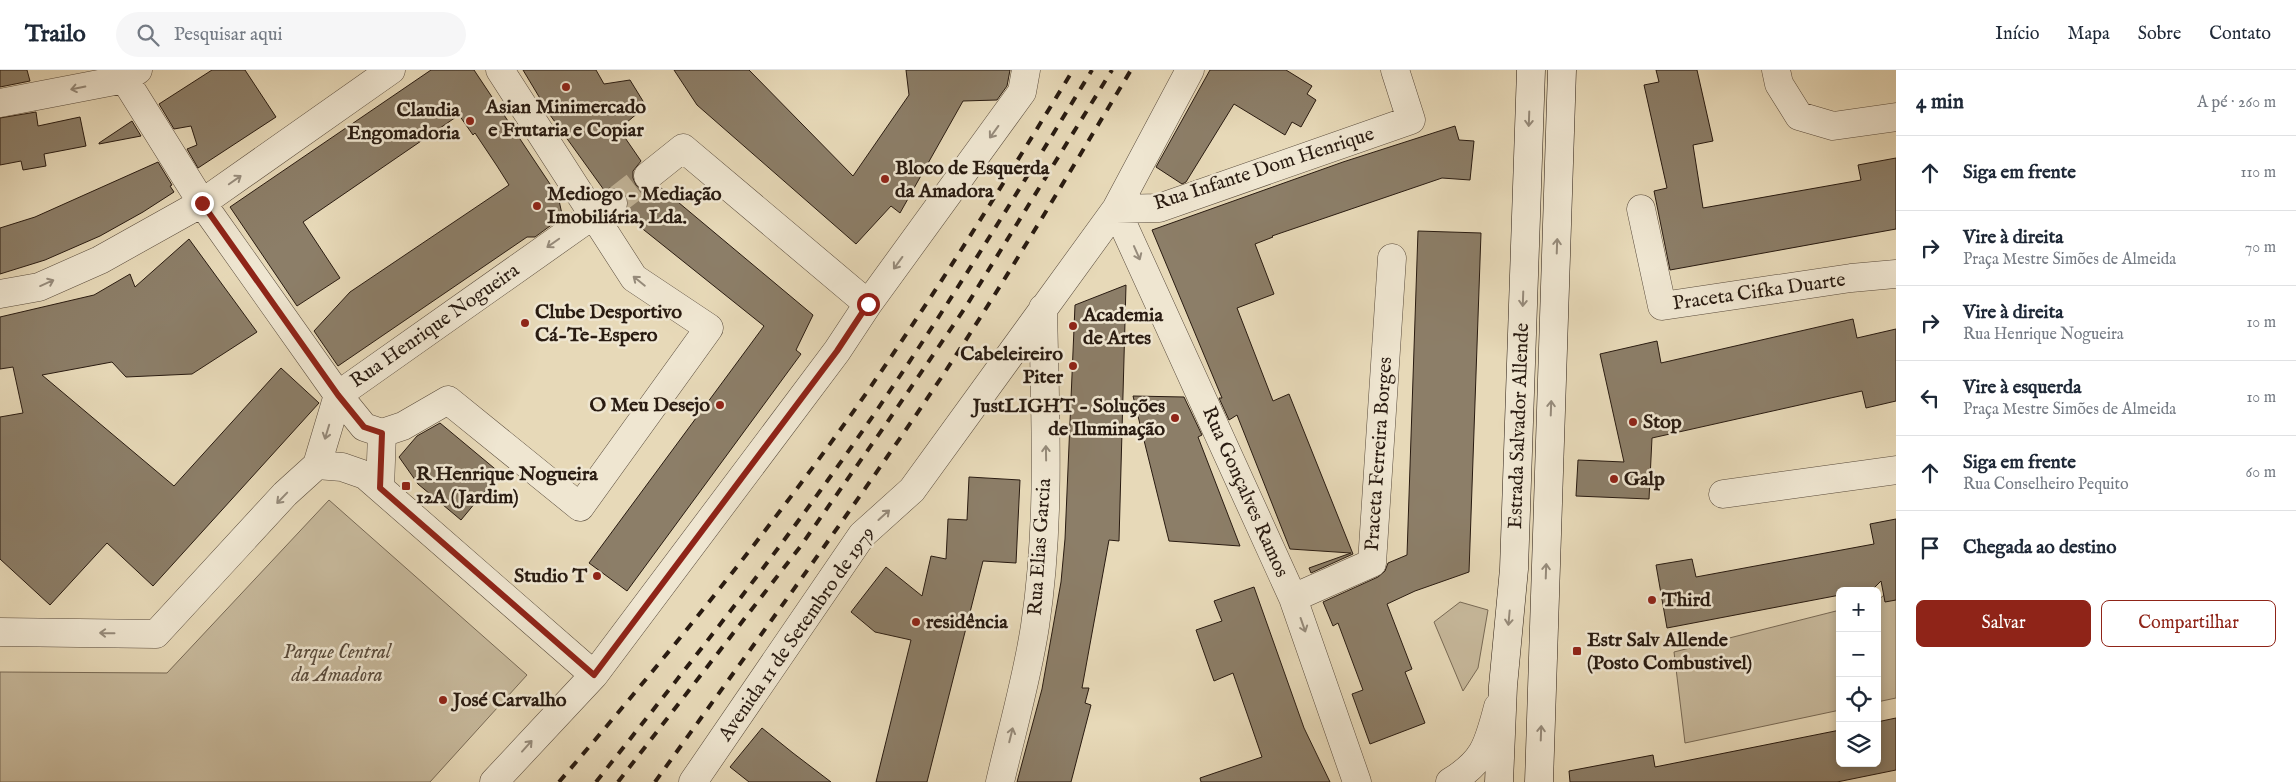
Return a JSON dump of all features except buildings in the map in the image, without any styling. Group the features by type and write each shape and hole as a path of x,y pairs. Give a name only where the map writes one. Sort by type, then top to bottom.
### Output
{"street":[{"path":"0,294 39,287 100,260 202,203 391,70"},
{"path":"0,104 128,73 202,203 338,395 364,427 382,433 403,426 448,400 580,506 709,328 634,278 603,209 500,70"},
{"name":"Avenida 11 de Setembro de 1979","path":"705,777 862,535 912,490 1116,208 1190,70"},
{"name":"Rua Infante Dom Henrique","path":"1116,208 1159,208 1410,120 1395,70"},
{"name":"Estrada Salvador Allende","path":"1499,782 1503,686 1514,569 1531,70"},
{"name":"Estrada Salvador Allende","path":"1539,782 1562,70"},
{"path":"1776,70 1779,84 1798,116 1833,126 1896,117"},
{"path":"494,782 594,675 831,359 1024,81"},
{"path":"648,176 684,148 868,304"},
{"name":"Rua Gonçalves Ramos","path":"1116,208 1293,598 1357,782"},
{"name":"Praceta Cifka Duarte","path":"1641,208 1662,306 1851,278 1896,274"},
{"name":"Rua Henrique Nogueira","path":"317,465 338,395 603,209"},
{"name":"Praceta Ferreira Borges","path":"1293,598 1372,563 1392,258"},
{"name":"Rua Elias Garcia","path":"1000,782 1025,678 1035,626 1041,572 1046,472 1044,308"},
{"path":"380,488 382,433"},
{"path":"0,632 156,634 285,494 317,465 342,468 365,475 594,675"},
{"path":"1723,494 1896,470"},
{"path":"1450,782 1462,775 1483,754 1503,686"}],"green space":[{"name":"Parque Central da Amadora","path":"329,500 527,675 430,782 0,782 0,672 167,673"},
{"path":"1896,585 1896,698 1881,701 1881,632 1881,598"},
{"path":"1460,602 1488,610 1478,668 1463,691 1434,622"},
{"path":"1836,611 1836,711 1685,743 1674,652"}],"tunnel":[{"path":"613,203 648,176"}],"railway":[{"path":"559,782 713,597 823,454 914,323 1073,70"},
{"path":"596,782 738,602 856,440 960,284 1092,70"},
{"path":"618,782 800,547 884,427 965,308 1112,70"},
{"path":"655,782 835,531 941,378 1014,263 1131,70"}],"place":[{"name":"Asian Minimercado e Frutaria e Copiar","path":"566,87"},
{"name":"Claudia Engomadoria","path":"470,121"},
{"name":"Bloco de Esquerda da Amadora","path":"885,179"},
{"name":"Mediogo - Mediação Imobiliária, Lda.","path":"537,206"},
{"name":"Clube Desportivo Cá-Te-Espero","path":"525,323"},
{"name":"Academia de Artes","path":"1073,326"},
{"name":"Cabeleireiro Piter","path":"1073,366"},
{"name":"O Meu Desejo","path":"720,405"},
{"name":"JustLIGHT - Soluções de Iluminação","path":"1175,418"},
{"name":"Stop","path":"1633,422"},
{"name":"Galp","path":"1614,479"},
{"name":"R Henrique Nogueira 12A (Jardim)","path":"406,486"},
{"name":"Studio T","path":"597,576"},
{"name":"Third","path":"1652,600"},
{"name":"residência","path":"916,622"},
{"name":"Estr Salv Allende (Posto Combustivel)","path":"1577,651"},
{"name":"José Carvalho","path":"443,700"}],"route":[{"path":"202,203 338,395 364,427 382,433 380,488 594,675 837,351 868,304"}]}
